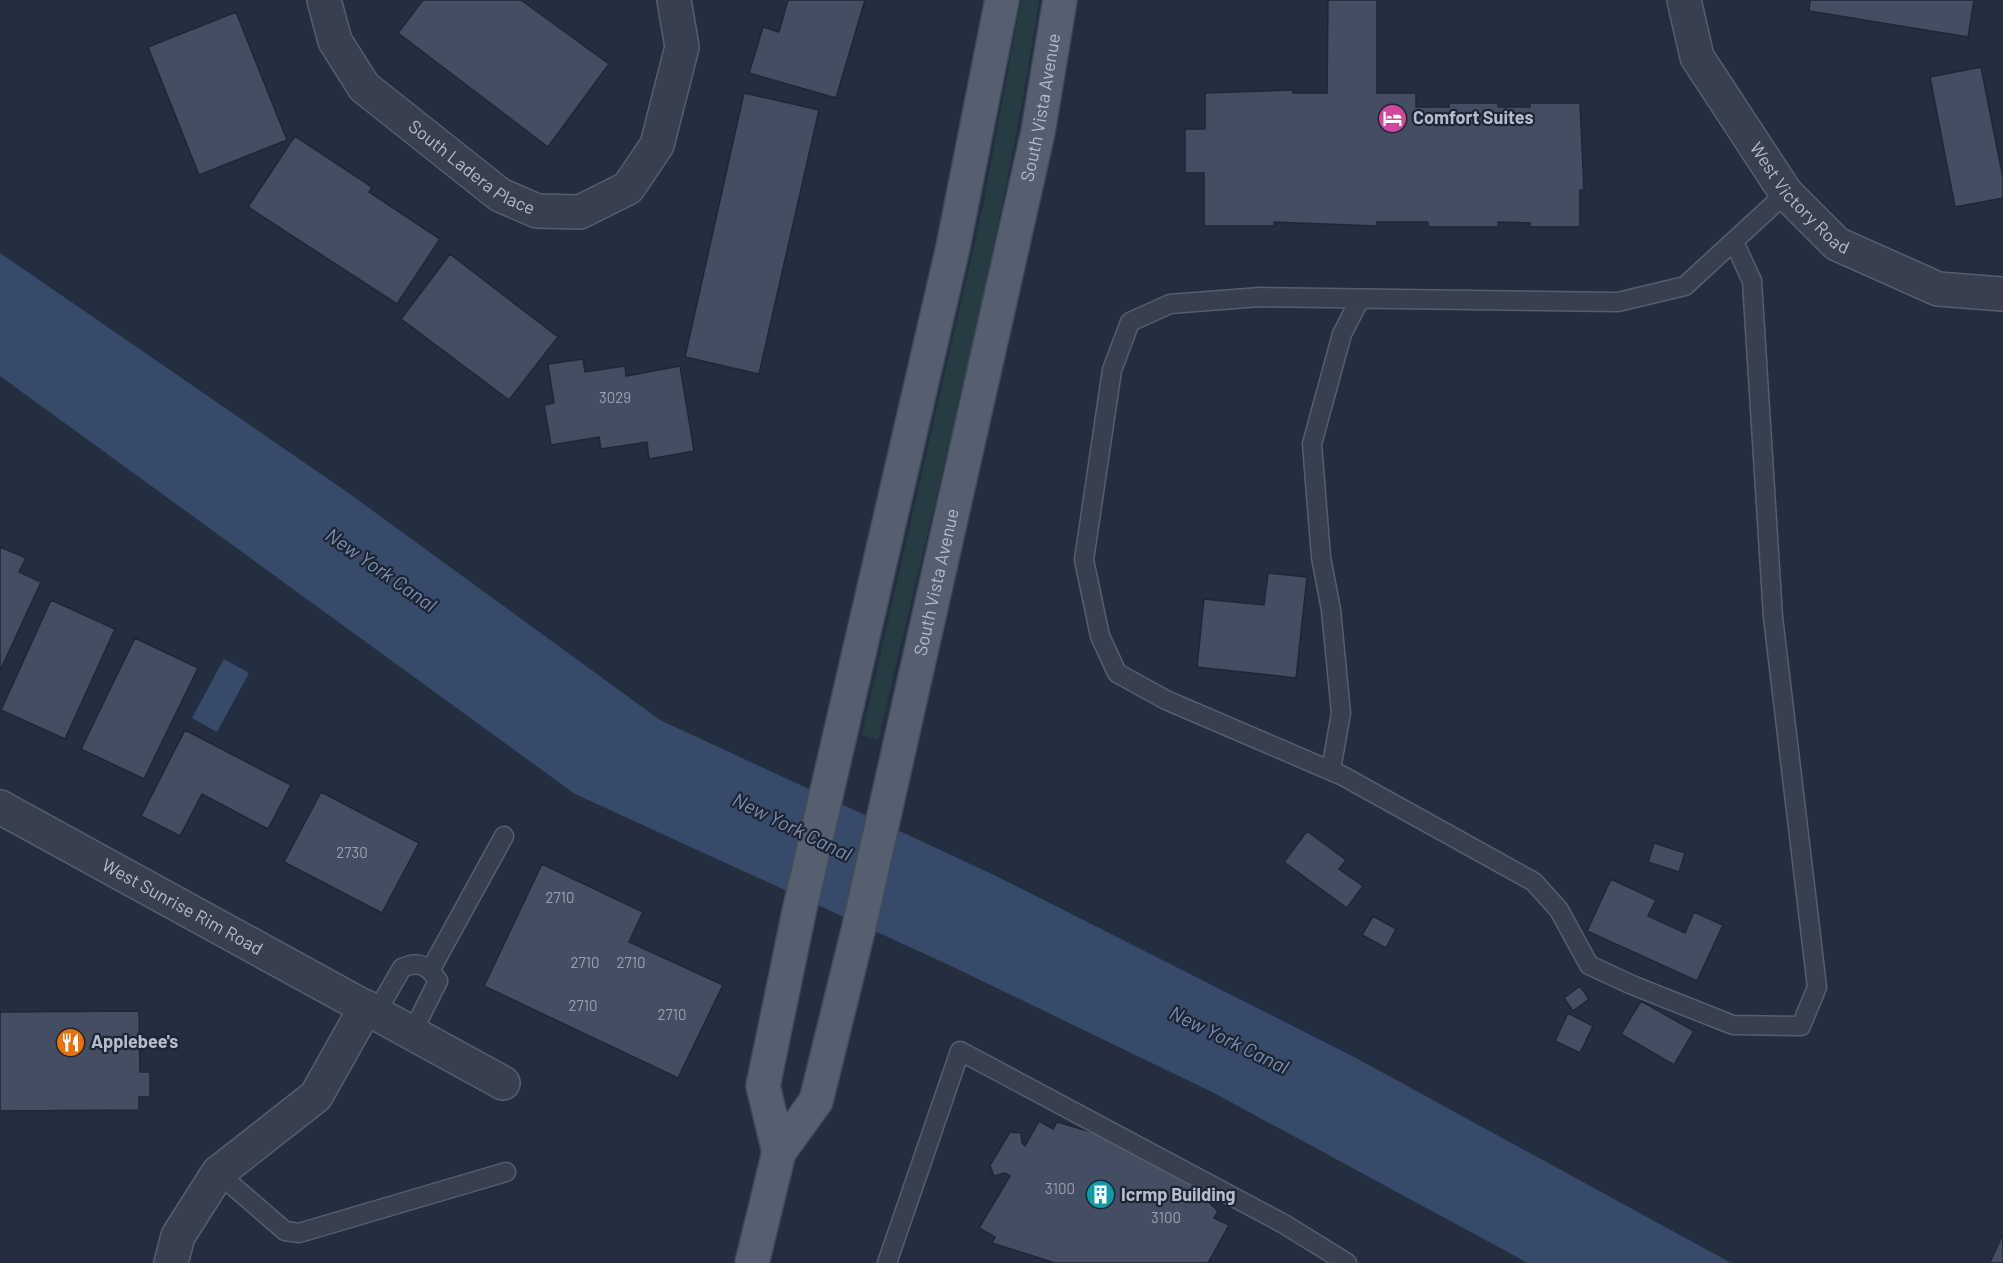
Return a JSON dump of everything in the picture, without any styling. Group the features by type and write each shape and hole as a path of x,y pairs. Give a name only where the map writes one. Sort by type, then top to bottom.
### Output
{"main road":[{"name":"South Vista Avenue","path":"778,1152 763,1086 799,912 953,247 1002,0"},
{"name":"South Vista Avenue","path":"752,1263 778,1152 816,1101 858,930 1036,144 1060,0"}],"street":[{"name":"South Ladera Place","path":"324,0 335,41 364,87 500,195 537,211 580,212 628,188 657,145 682,47 674,0"},
{"name":"West Victory Road","path":"1684,0 1696,57 1786,193 1837,244 1938,289 2003,294"},
{"name":"West Sunrise Rim Road","path":"0,807 503,1083"},
{"path":"171,1263 177,1236 218,1173 316,1096 371,1010"}],"lane":[{"path":"1734,242 1752,281 1773,617 1817,987 1801,1026 1733,1025 1632,985 1589,965 1559,910 1534,882 1331,770 1166,700 1117,673 1100,636 1084,560 1112,370 1130,322 1170,304 1260,297 1618,302 1685,286 1786,193"},
{"path":"1331,770 1341,713 1331,610 1321,558 1312,444 1342,334 1360,299"},
{"path":"431,969 504,836"},
{"path":"371,1010 402,968 408,965 421,965 431,969 438,981 412,1033"},
{"path":"886,1263 960,1051 1284,1224 1347,1263"},
{"path":"218,1173 285,1231 299,1233 506,1172"}],"green space":[{"path":"1021,0 1039,0 1024,93 987,279 878,740 862,735 983,207"}],"water":[{"name":"New York Canal","path":"0,253 347,492 660,720 994,875 1356,1058 1731,1263 1528,1263 1214,1093 949,965 575,794 0,376"},
{"path":"224,659 249,673 217,732 192,718"}],"building":[{"path":"423,0 521,0 609,64 548,147 398,33"},
{"path":"788,0 865,0 836,98 749,73 763,27 779,32"},
{"name":"Comfort Suites","path":"1328,0 1377,0 1377,93 1416,93 1416,107 1449,107 1449,103 1498,103 1498,107 1530,107 1530,103 1580,103 1584,190 1580,190 1580,227 1530,227 1530,223 1498,222 1498,227 1428,227 1428,222 1377,222 1377,226 1274,222 1274,226 1204,226 1204,173 1185,173 1185,129 1205,129 1205,93 1293,90 1293,93 1327,93"},
{"path":"1810,0 1974,0 1968,37 1809,11"},
{"path":"236,12 287,140 199,175 148,47"},
{"path":"1981,67 2003,178 2003,198 1955,207 1930,77"},
{"path":"744,93 819,110 759,374 685,357"},
{"path":"295,136 372,187 369,192 440,239 397,304 248,207"},
{"path":"450,254 558,337 509,400 401,319"},
{"path":"583,359 585,372 625,366 626,376 680,366 694,451 649,459 647,442 601,449 599,437 551,445 544,405 554,403 548,364"},
{"path":"0,547 26,558 19,572 41,582 0,671"},
{"path":"1268,573 1307,577 1296,678 1197,667 1204,599 1264,605"},
{"path":"51,600 115,629 65,739 1,710"},
{"path":"135,638 198,668 144,779 81,749"},
{"path":"185,730 291,785 268,829 202,794 180,836 141,816"},
{"path":"321,792 419,843 382,913 284,862"},
{"path":"1307,831 1346,860 1339,869 1363,886 1347,908 1284,862"},
{"path":"1654,843 1685,853 1679,872 1648,862"},
{"path":"542,864 643,912 629,942 723,985 678,1078 484,986"},
{"path":"1611,879 1656,900 1648,916 1685,933 1694,912 1723,925 1697,981 1587,931"},
{"path":"1373,916 1396,929 1386,948 1362,935"},
{"path":"1580,986 1589,999 1573,1011 1564,998"},
{"path":"1641,1001 1694,1031 1674,1065 1621,1034"},
{"name":"Applebee's","path":"139,1011 140,1072 150,1072 150,1097 139,1097 139,1110 0,1111 0,1012"},
{"path":"1568,1013 1593,1026 1580,1053 1555,1041"},
{"name":"Icrmp Building","path":"1039,1121 1053,1129 1057,1122 1106,1136 1179,1176 1194,1188 1218,1211 1214,1218 1229,1225 1208,1263 1055,1263 992,1243 995,1237 979,1228 1010,1176 1005,1173 994,1176 990,1165 1010,1132 1021,1133 1022,1143 1025,1146"},
{"path":"2003,1234 2003,1263 1990,1262"}],"place":[{"name":"Comfort Suites","path":"1392,118"},
{"name":"Applebee's","path":"70,1042"},
{"name":"Icrmp Building","path":"1100,1195"}]}
